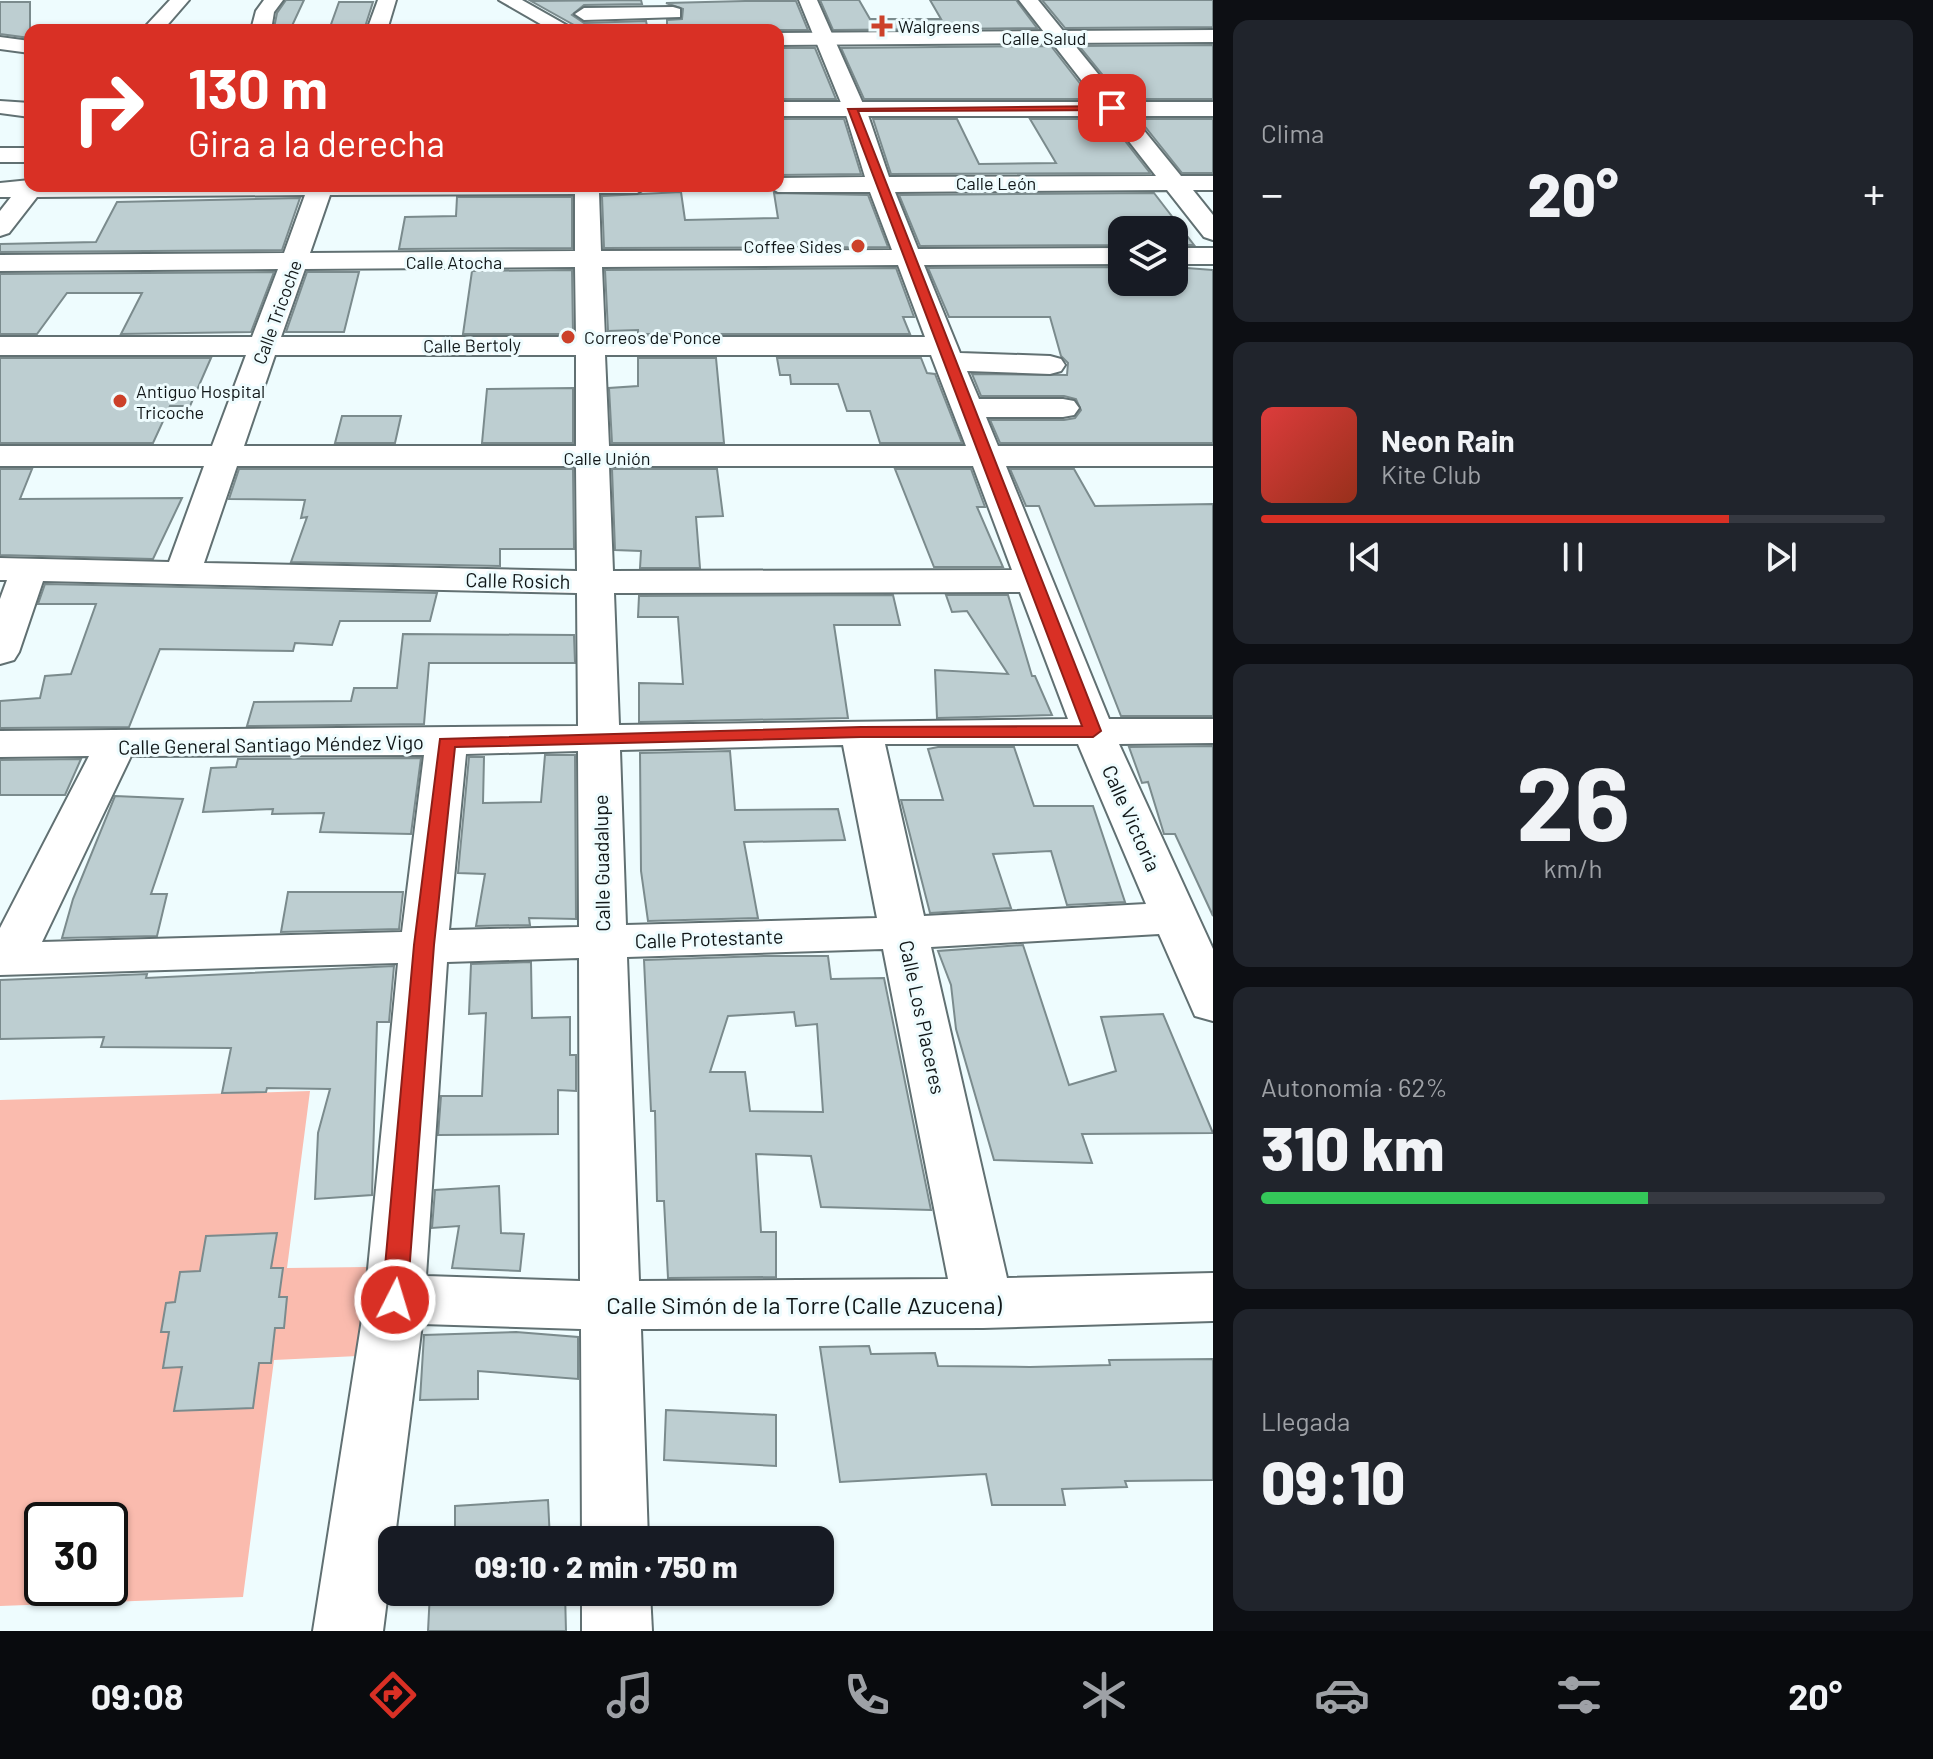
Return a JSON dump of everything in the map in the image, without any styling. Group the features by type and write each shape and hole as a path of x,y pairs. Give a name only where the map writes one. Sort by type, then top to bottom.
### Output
{"street":[{"path":"158,24 180,0"},
{"path":"262,24 265,11 274,0"},
{"path":"379,24 387,0"},
{"path":"508,0 554,24"},
{"name":"Calle Victoria","path":"808,0 1093,731 1178,918 1213,1004"},
{"path":"1028,0 1213,232"},
{"path":"584,15 673,13"},
{"name":"Calle Salud","path":"784,39 1213,36"},
{"path":"0,43 24,46"},
{"path":"784,109 1213,109"},
{"path":"0,110 24,111"},
{"path":"0,155 24,155"},
{"name":"Calle León","path":"784,185 1213,183"},
{"path":"0,190 24,188"},
{"path":"0,228 29,192"},
{"name":"Calle Tricoche","path":"183,572 319,192"},
{"name":"Calle Guadalupe","path":"587,192 615,1526"},
{"name":"Calle Atocha","path":"0,263 589,262 1108,256"},
{"path":"1188,256 1213,256"},
{"name":"Calle Bertoly","path":"0,346 591,344 946,354 1050,365"},
{"path":"967,408 1063,408"},
{"name":"Calle Unión","path":"0,456 986,459 1213,456"},
{"path":"0,652 14,569"},
{"name":"Calle Rosich","path":"14,569 595,582 1035,581"},
{"name":"Calle General Santiago Méndez Vigo","path":"0,744 115,746 861,732 1213,731"},
{"name":"Calle Los Placeres","path":"861,732 983,1304"},
{"path":"348,1631 395,1300 424,945 446,742"},
{"path":"5,959 115,746"},
{"name":"Calle Protestante","path":"5,959 906,933 1178,918"},
{"name":"Calle Simón de la Torre (Calle Azucena)","path":"395,1300 610,1305 983,1304 1213,1297"},
{"path":"616,1606 617,1631"}],"shaded area":[{"path":"310,1091 287,1268 368,1267 358,1356 274,1360 243,1597 128,1601 128,1502 24,1502 24,1605 0,1606 0,1100"}],"building":[{"path":"286,0 304,0 293,24 275,24 277,13"},
{"path":"641,0 642,4 584,5 572,15 584,23 646,21 647,24 572,24 531,1"},
{"path":"820,0 859,0 870,19 941,19 930,0 1016,0 1037,28 833,30"},
{"path":"1042,0 1213,0 1213,27 1065,28"},
{"path":"796,1 808,30 784,30 784,24 667,24 667,20 682,19 683,9 666,3"},
{"path":"0,2 30,2 30,24 24,24 24,37 0,34"},
{"path":"339,2 373,2 366,24 331,24"},
{"path":"1213,45 1213,99 1122,99 1079,46"},
{"path":"1051,46 1092,99 864,99 841,48"},
{"path":"784,48 815,48 836,99 784,99"},
{"path":"784,119 844,119 861,174 784,175"},
{"path":"873,119 957,119 979,164 1056,163 1030,119 1108,119 1150,173 891,174"},
{"path":"1139,119 1213,119 1213,173 1182,173"},
{"path":"681,192 685,220 778,218 774,193 868,195 888,247 604,248 602,196"},
{"path":"1154,193 1172,216 1108,216 1108,245 920,246 899,195"},
{"path":"457,197 572,197 572,248 399,249 405,217 456,216"},
{"path":"300,198 282,250 0,252 0,244 96,242 117,202"},
{"path":"1108,267 1108,296 1188,296 1188,268 1213,270 1213,443 1000,443 990,420 1064,420 1075,418 1081,410 1076,399 1064,396 981,396 972,374 1067,375 1068,363 1061,356 1050,317 949,317 928,268"},
{"path":"896,268 914,317 903,317 910,334 638,334 638,330 608,331 605,270"},
{"path":"572,270 573,334 463,334 472,271"},
{"path":"274,272 251,332 121,334 142,293 67,293 37,334 0,334 0,274"},
{"path":"307,272 359,272 344,332 286,332"},
{"name":"Antiguo Hospital Tricoche","path":"0,358 211,358 190,406 170,406 153,443 0,443"},
{"path":"638,358 716,358 724,443 612,443 609,388 638,386"},
{"path":"777,358 921,358 927,373 935,374 962,443 880,443 870,411 847,411 838,384 791,384 790,375 780,375"},
{"path":"573,388 573,443 482,443 487,389"},
{"path":"342,416 401,416 395,443 335,443"},
{"path":"0,469 32,469 20,499 182,498 153,559 0,555"},
{"path":"239,469 573,469 574,549 500,549 500,566 291,562 307,517 301,518 305,500 229,499"},
{"path":"612,469 717,469 723,516 696,517 700,568 640,568 641,551 615,550"},
{"path":"895,469 971,469 985,507 977,507 1003,567 934,567"},
{"path":"1010,469 1074,469 1095,506 1213,504 1213,716 1121,716 1039,506 1026,506"},
{"path":"45,584 437,593 430,621 340,621 332,645 295,643 293,651 160,649 129,727 0,728 0,701 40,698 45,676 71,674 96,604 38,604"},
{"path":"893,595 900,625 834,625 848,718 639,722 639,683 683,684 678,617 638,617 639,596"},
{"path":"946,595 1008,595 1032,676 1035,676 1052,715 937,718 935,670 1008,674 967,611 952,612"},
{"path":"403,634 574,635 575,663 429,663 424,724 247,726 254,702 351,701 354,688 397,688"},
{"path":"1213,746 1213,916 1175,834 1164,834 1148,782 1142,783 1129,747"},
{"path":"1014,747 1034,806 1093,806 1125,902 1067,905 1051,851 993,854 1011,908 930,913 901,800 943,800 928,749"},
{"path":"730,751 735,810 838,809 845,840 744,842 758,918 648,921 641,871 640,753"},
{"path":"545,755 575,755 576,919 529,918 530,925 476,926 485,874 458,873 469,757 484,757 483,803 541,802"},
{"path":"421,758 411,834 320,832 324,813 272,814 273,809 203,812 211,768 236,767 238,759"},
{"path":"81,759 65,795 0,795 0,760"},
{"path":"115,796 183,799 151,894 167,894 157,936 62,938 73,899"},
{"path":"288,892 403,892 399,929 281,932"},
{"path":"1023,945 1069,1085 1116,1071 1101,1017 1163,1014 1213,1133 1082,1134 1092,1163 994,1160 956,1029 951,985 938,951"},
{"path":"828,956 831,979 884,978 931,1210 821,1207 811,1156 756,1154 761,1232 776,1232 776,1277 668,1278 664,1201 657,1201 655,1111 651,1111 644,960","holes":["794,1012 796,1026 817,1024 823,1112 750,1111 745,1072 710,1072 728,1016"]},
{"path":"531,962 532,1018 570,1017 570,1055 576,1055 576,1091 558,1090 558,1134 438,1135 441,1096 482,1096 486,1013 469,1014 471,964"},
{"path":"394,966 389,1022 377,1022 372,1195 315,1199 318,1133 330,1089 267,1088 266,1092 222,1093 231,1048 101,1047 104,1037 0,1039 0,980 147,974 146,978"},
{"path":"499,1186 501,1233 524,1234 520,1271 452,1268 459,1226 432,1228 435,1190"},
{"path":"277,1233 271,1268 283,1268 279,1297 287,1297 284,1328 275,1328 271,1363 259,1363 253,1408 174,1411 182,1367 163,1368 169,1332 161,1332 166,1303 175,1302 180,1272 200,1271 206,1236"},
{"path":"516,1332 578,1337 578,1379 478,1371 478,1399 420,1400 424,1335"},
{"path":"869,1346 871,1354 935,1353 938,1366 1110,1365 1109,1360 1213,1359 1213,1480 1125,1481 1127,1487 1062,1489 1065,1505 992,1505 986,1474 840,1482 820,1347"},
{"path":"666,1410 776,1415 776,1466 664,1460"},
{"path":"548,1500 549,1526 455,1526 455,1506"},
{"path":"429,1606 565,1606 566,1631 428,1631"}],"place":[{"name":"Walgreens","path":"882,26"},
{"name":"Coffee Sides","path":"858,246"},
{"name":"Correos de Ponce","path":"568,337"},
{"name":"Antiguo Hospital Tricoche","path":"120,401"}],"route":[{"path":"395,1300 424,945 446,742 861,732 1093,731 870,160 857,115 852,109 1112,108"}]}
